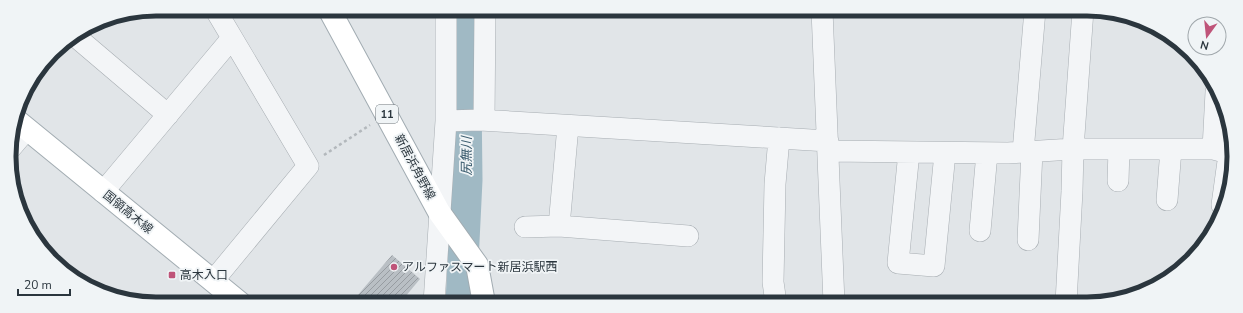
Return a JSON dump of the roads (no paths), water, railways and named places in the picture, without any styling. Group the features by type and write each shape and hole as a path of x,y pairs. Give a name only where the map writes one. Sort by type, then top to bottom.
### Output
{"main road":[{"name":"新居浜角野線","path":"333,16 442,215"},
{"name":"国領高木線","path":"22,124 233,297"},
{"name":"11","path":"442,215 477,265 483,297"}],"street":[{"path":"213,281 308,166 219,16"},
{"path":"435,297 450,120 446,16"},
{"path":"482,120 484,16"},
{"path":"822,16 834,297"},
{"path":"1028,240 1027,152 1035,16"},
{"path":"1066,297 1073,149 1083,16"},
{"path":"103,192 232,38"},
{"path":"79,39 168,115"},
{"path":"1218,107 1224,152 1223,191"},
{"path":"450,120 482,120 778,138 828,146 909,152 987,153 1073,149 1224,152"},
{"path":"559,226 568,126"},
{"path":"775,297 772,282 778,138"},
{"path":"1118,181 1119,149"},
{"path":"1167,200 1170,150"},
{"path":"909,152 898,262 934,266 945,153"},
{"path":"980,231 987,153"},
{"path":"525,227 559,226 688,236"}],"waterway":[{"name":"尻無川","path":"461,297 467,180 466,16"}],"place":[{"name":"アルファスマート新居浜駅西","path":"394,267"},
{"name":"高木入口","path":"172,275"}]}
